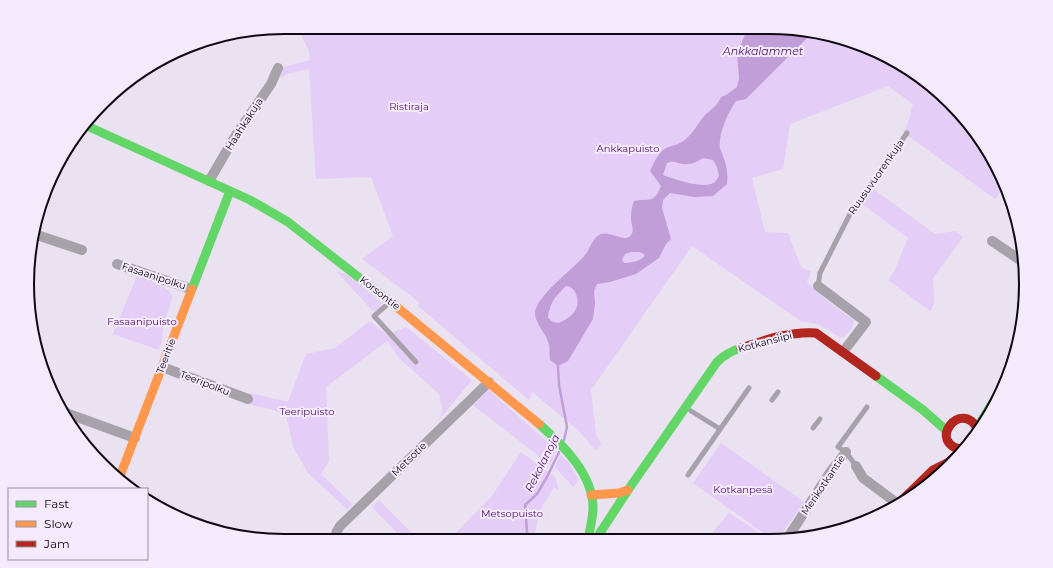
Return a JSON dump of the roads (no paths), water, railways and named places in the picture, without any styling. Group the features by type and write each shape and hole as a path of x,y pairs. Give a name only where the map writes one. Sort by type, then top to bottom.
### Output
{"main road":[{"name":"Korsontie","path":"90,127 250,200 288,222 390,302 550,434 570,454 577,463 587,482 591,495 593,508 589,534"},
{"name":"Teeritie","path":"121,474 230,191"},
{"name":"Kotkansiipi","path":"599,534 618,504 714,367 724,355 740,348 797,333 810,332 822,336 923,410 946,431"},
{"path":"957,448 952,447 948,441 946,431 950,424 977,411 990,401"},
{"name":"Kotkansiipi","path":"923,410 961,419"},
{"path":"961,419 973,422 975,425"},
{"path":"927,478 933,470 948,441"},
{"path":"933,470 940,466"},
{"path":"591,495 619,493 628,490"},
{"path":"593,508 609,507 618,504"}],"street":[{"name":"Haahkakuja","path":"209,181 236,135 271,84 278,68"},
{"path":"39,236 82,250"},
{"path":"992,241 1017,258"},
{"name":"Fasaanipolku","path":"117,264 191,289"},
{"name":"Ruusuvuorenkuja","path":"818,286 866,322 844,352"},
{"name":"Teeripolku","path":"162,367 248,399"},
{"name":"Metsotie","path":"336,534 340,526 488,382"},
{"path":"71,415 135,438"},
{"name":"Merikotkantie","path":"791,533 831,471 846,452"},
{"path":"856,466 864,478 894,501"}],"lane":[{"name":"Ruusuvuorenkuja","path":"818,286 820,273 853,208 907,133"},
{"path":"390,302 374,316 416,362"},
{"path":"688,475 749,388"},
{"path":"772,400 778,392"},
{"path":"856,466 846,452 838,447 867,407"},
{"path":"691,411 720,429"},
{"path":"813,428 820,419"}],"water":[{"name":"Ankkalammet","path":"745,34 808,37 746,99 736,101 730,111 724,123 720,142 720,148 727,168 727,184 713,196 694,197 670,193 663,200 662,208 671,239 666,244 659,258 636,274 610,282 597,284 594,291 595,303 593,319 568,361 558,366 550,360 548,341 537,322 535,314 541,299 580,261 599,235 607,234 627,238 632,234 633,229 631,214 634,201 654,198 661,186 650,171 656,158 666,148 678,144 686,139 705,115 716,105 721,97 737,87 739,78 737,54","holes":["703,158 713,160 717,167 719,176 712,184 698,185 663,175 667,163 669,162 688,164","640,252 645,255 639,260 624,263 622,260 625,254","566,286 575,291 578,302 577,306 569,318 559,323 553,322 548,318 550,308 556,297"]}],"waterway":[{"name":"Rekolanoja","path":"558,366 559,385 567,427 564,440"},
{"name":"Rekolanoja","path":"526,534 525,505 537,494 559,452"}],"park label":[{"name":"Ristiraja","path":"409,106"},
{"name":"Ankkapuisto","path":"628,148"},
{"name":"Fasaanipuisto","path":"142,321"},
{"name":"Teeripuisto","path":"307,411"},
{"name":"Kotkanpesä","path":"743,489"},
{"name":"Metsopuisto","path":"512,513"}]}
